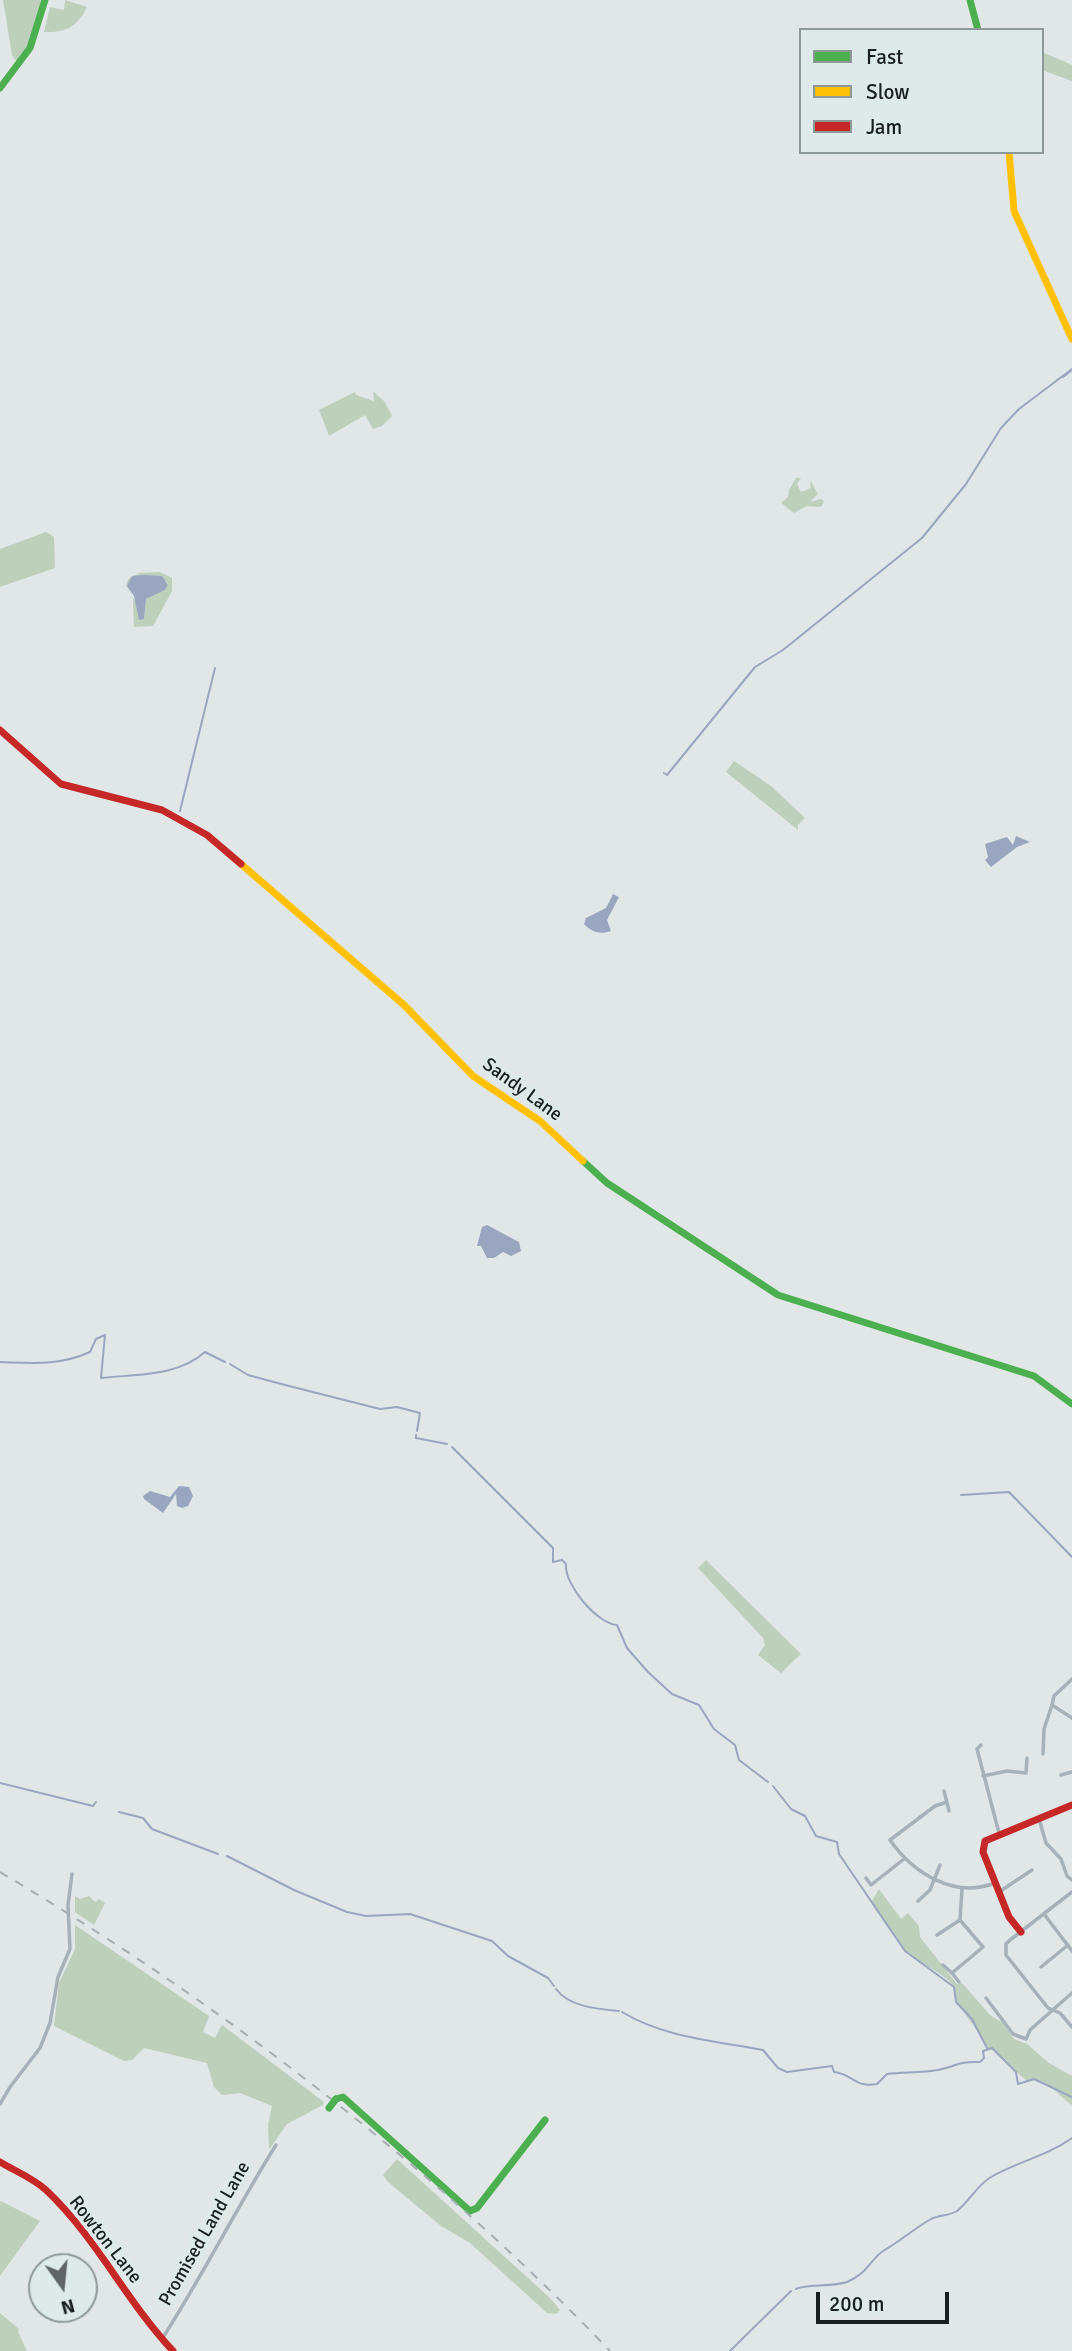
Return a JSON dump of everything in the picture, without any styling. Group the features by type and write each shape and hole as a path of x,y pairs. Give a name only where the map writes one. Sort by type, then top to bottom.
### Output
{"street":[{"path":"0,88 23,63 34,43 45,0"},
{"path":"970,0 977,28"},
{"path":"1009,154 1012,198 1022,233 1072,339"},
{"name":"Sandy Lane","path":"0,730 61,784 162,810 207,835 404,1005 473,1076 540,1121 607,1183 740,1273 778,1295 1034,1376 1072,1404"},
{"path":"1043,1754 1044,1729 1054,1696 1072,1679"},
{"path":"1052,1704 1072,1718"},
{"path":"977,1749 999,1833"},
{"path":"983,1776 1007,1771 1025,1776 1027,1758"},
{"path":"1061,1775 1069,1775"},
{"path":"944,1791 949,1811"},
{"path":"890,1840 935,1805 947,1802"},
{"path":"1021,1932 1009,1916 983,1847 990,1837 1072,1805"},
{"path":"1038,1818 1046,1843 1061,1859 1067,1876 1072,1880"},
{"path":"886,1836 912,1867 935,1878 962,1889 977,1889 995,1883"},
{"path":"866,1878 873,1887 904,1859"},
{"path":"918,1901 935,1878 940,1865"},
{"path":"1023,1869 1026,1874"},
{"path":"999,1892 1032,1870"},
{"path":"0,2104 40,2048 50,2023 58,1977 70,1949 68,1905 72,1874"},
{"path":"962,1889 960,1920 983,1947"},
{"path":"1072,1892 1006,1944 1006,1955 1048,2008 1054,2010 1072,2027"},
{"path":"1044,1914 1072,1951"},
{"path":"939,1932 960,1920"},
{"path":"952,1973 977,1956 988,1943"},
{"path":"1041,1967 1068,1945"},
{"path":"943,1965 959,1982"},
{"path":"986,1998 1013,2034 1026,2039 1030,2030 1072,1993"},
{"path":"990,2012 995,2008"},
{"path":"329,2108 336,2099 343,2097 470,2211 477,2208 545,2120"},
{"name":"Promised Land Lane","path":"161,2340 212,2260 229,2224 276,2145"},
{"name":"Rowton Lane","path":"0,2162 46,2190 100,2256 161,2340 173,2351"}],"green space":[{"path":"3,0 43,0 35,37 20,60 15,60 12,55"},
{"path":"65,0 87,7 75,24 65,30 44,32 50,7 64,10"},
{"path":"1044,53 1072,65 1072,81 1044,71"},
{"path":"373,391 385,402 392,416 382,426 373,429 365,415 329,436 319,410 355,392 356,395 374,401"},
{"path":"796,478 801,478 797,484 801,492 811,488 810,480 818,494 810,502 821,499 824,501 821,507 807,506 794,513 781,503 788,497"},
{"path":"46,532 54,537 55,568 0,587 0,549"},
{"path":"160,572 172,578 172,591 153,626 134,627 133,597 126,585 129,578 140,573","holes":["137,576 149,576 167,582 168,585 165,590 146,599 144,619 129,589"]},
{"path":"734,761 771,786 805,818 798,825 798,830 726,772"},
{"path":"706,1560 801,1654 781,1673 758,1655 765,1645 763,1638 698,1568"},
{"path":"879,1889 901,1919 908,1913 919,1926 920,1937 957,1984 962,1983 990,2015 1003,2023 1014,2039 1027,2044 1049,2063 1072,2076 1072,2105 1047,2084 1023,2078 1003,2057 987,2049 957,2001 954,1986 905,1951 882,1919 871,1902"},
{"path":"75,1896 80,1899 89,1896 95,1902 99,1899 105,1903 94,1925 75,1912"},
{"path":"75,1925 209,2016 203,2032 215,2038 222,2025 324,2102 323,2105 287,2124 269,2150 268,2125 272,2106 240,2093 222,2095 214,2087 207,2063 144,2048 132,2060 124,2061 54,2026 59,1983 75,1949"},
{"path":"397,2159 560,2310 556,2314 547,2313 470,2243 441,2226 388,2182 383,2175"},
{"path":"0,2202 40,2221 0,2276"},
{"path":"0,2313 19,2329 27,2351 0,2351"}],"water":[{"path":"132,576 162,576 168,585 165,590 146,599 144,619 139,620 134,596 127,586"},
{"path":"1016,836 1030,842 1017,847 991,867 985,860 988,857 985,844 1007,837 1013,845"},
{"path":"613,894 619,897 607,920 611,931 600,933 590,929 584,924 586,918 606,908"},
{"path":"487,1225 519,1242 521,1251 511,1256 503,1252 494,1258 487,1258 481,1246 477,1246 482,1227"},
{"path":"179,1486 189,1487 193,1496 188,1506 182,1508 177,1506 176,1494 163,1513 143,1496 150,1491 170,1497"}],"waterway":[{"path":"664,773 667,775 755,667 783,650 922,538 966,484 1001,428 1019,409 1072,369"},
{"path":"1063,377 1072,370"},
{"path":"180,811 215,668"},
{"path":"0,1362 45,1363 67,1360 90,1352 96,1339 105,1335 101,1378 169,1370 182,1366 205,1352 225,1362"},
{"path":"230,1364 248,1375 285,1385 380,1409 397,1407 420,1413 417,1431"},
{"path":"416,1435 416,1438 447,1444"},
{"path":"452,1447 553,1548 553,1562 562,1560 566,1564 570,1582 576,1592 591,1610 609,1623 617,1625 627,1648 648,1672 672,1694 699,1705 714,1729 735,1745 739,1760 768,1782"},
{"path":"961,1495 1009,1492 1072,1557"},
{"path":"0,1783 93,1806 96,1802"},
{"path":"773,1786 791,1809 805,1816 816,1836 837,1842 839,1854 905,1951 954,1987 956,2002 972,2019 987,2048"},
{"path":"119,1812 143,1818 152,1829 218,1854"},
{"path":"227,1856 294,1890 347,1912 366,1916 410,1914 492,1941 508,1956 548,1978 554,1986"},
{"path":"556,1989 568,2000 576,2003 619,2011"},
{"path":"622,2012 638,2021 673,2033 763,2050 778,2068 787,2072 832,2066 834,2072 869,2085 877,2084 887,2074 932,2071 962,2063 980,2062 984,2058 983,2051 992,2048 1016,2072 1018,2084 1034,2079 1072,2097"},
{"path":"796,2289 841,2284 854,2279 883,2251 925,2223 957,2211 991,2177 1052,2150 1072,2138"},
{"path":"730,2351 791,2291"}],"railway":[{"path":"0,1872 163,1976 321,2091 471,2217 610,2351"}],"traffic: fast":[{"path":"0,88 30,48 45,0"},
{"path":"970,0 977,28"},
{"path":"583,1161 607,1183 778,1295 1034,1376 1072,1404"},
{"path":"336,2099 343,2097 470,2211 477,2208 545,2120"},
{"path":"329,2108 336,2099"}],"traffic: slow":[{"path":"1009,154 1014,211 1072,339"},
{"path":"241,864 404,1005 473,1076 540,1121 583,1161"}],"traffic: jam":[{"path":"0,730 61,784 162,810 207,835 241,864"},
{"path":"1021,1932 1009,1917 983,1852 985,1841 1072,1805"},
{"path":"0,2162 30,2178 64,2208 173,2351"}]}
